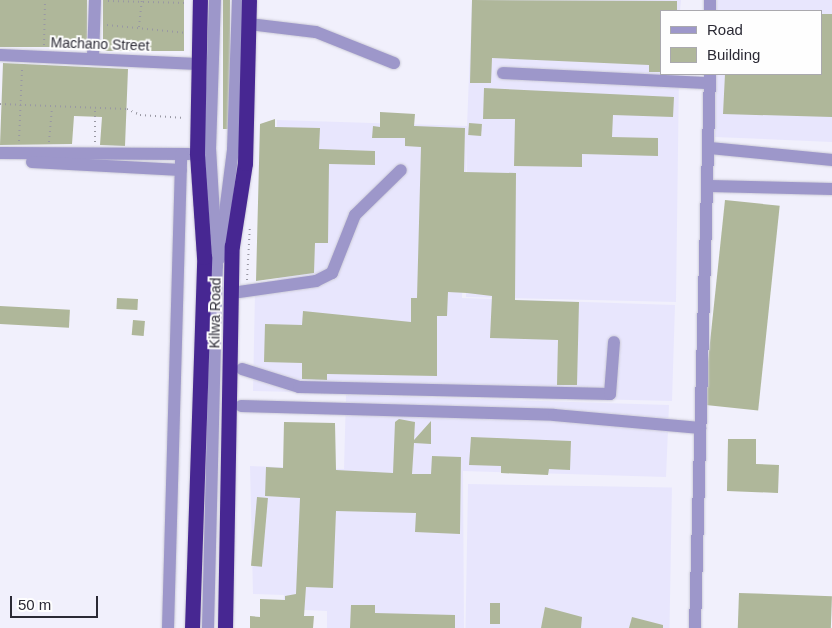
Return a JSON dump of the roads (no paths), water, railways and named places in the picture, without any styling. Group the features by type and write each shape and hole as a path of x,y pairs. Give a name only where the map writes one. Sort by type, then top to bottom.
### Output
{"highway":[{"name":"Kilwa Road","path":"225,628 239,292 232,246 244,164 249,0"},
{"name":"Kilwa Road","path":"192,628 204,257 197,153 198,64 199,33 205,1"}],"street":[{"path":"93,57 95,0"},
{"path":"217,266 233,150 238,0"},
{"path":"205,1 210,149 217,266 208,628"},
{"path":"248,24 316,32 394,63"},
{"name":"Machano Street","path":"0,56 93,57 198,64"},
{"path":"503,73 710,78 710,186 694,628"},
{"path":"710,148 832,160"},
{"path":"0,153 197,153"},
{"path":"168,628 181,154"},
{"path":"0,161 181,170"},
{"path":"239,292 316,281 332,273 355,215 401,170"},
{"path":"710,186 832,190"},
{"path":"242,369 299,387 610,394 614,342"},
{"path":"241,406 554,415 700,428"}]}
